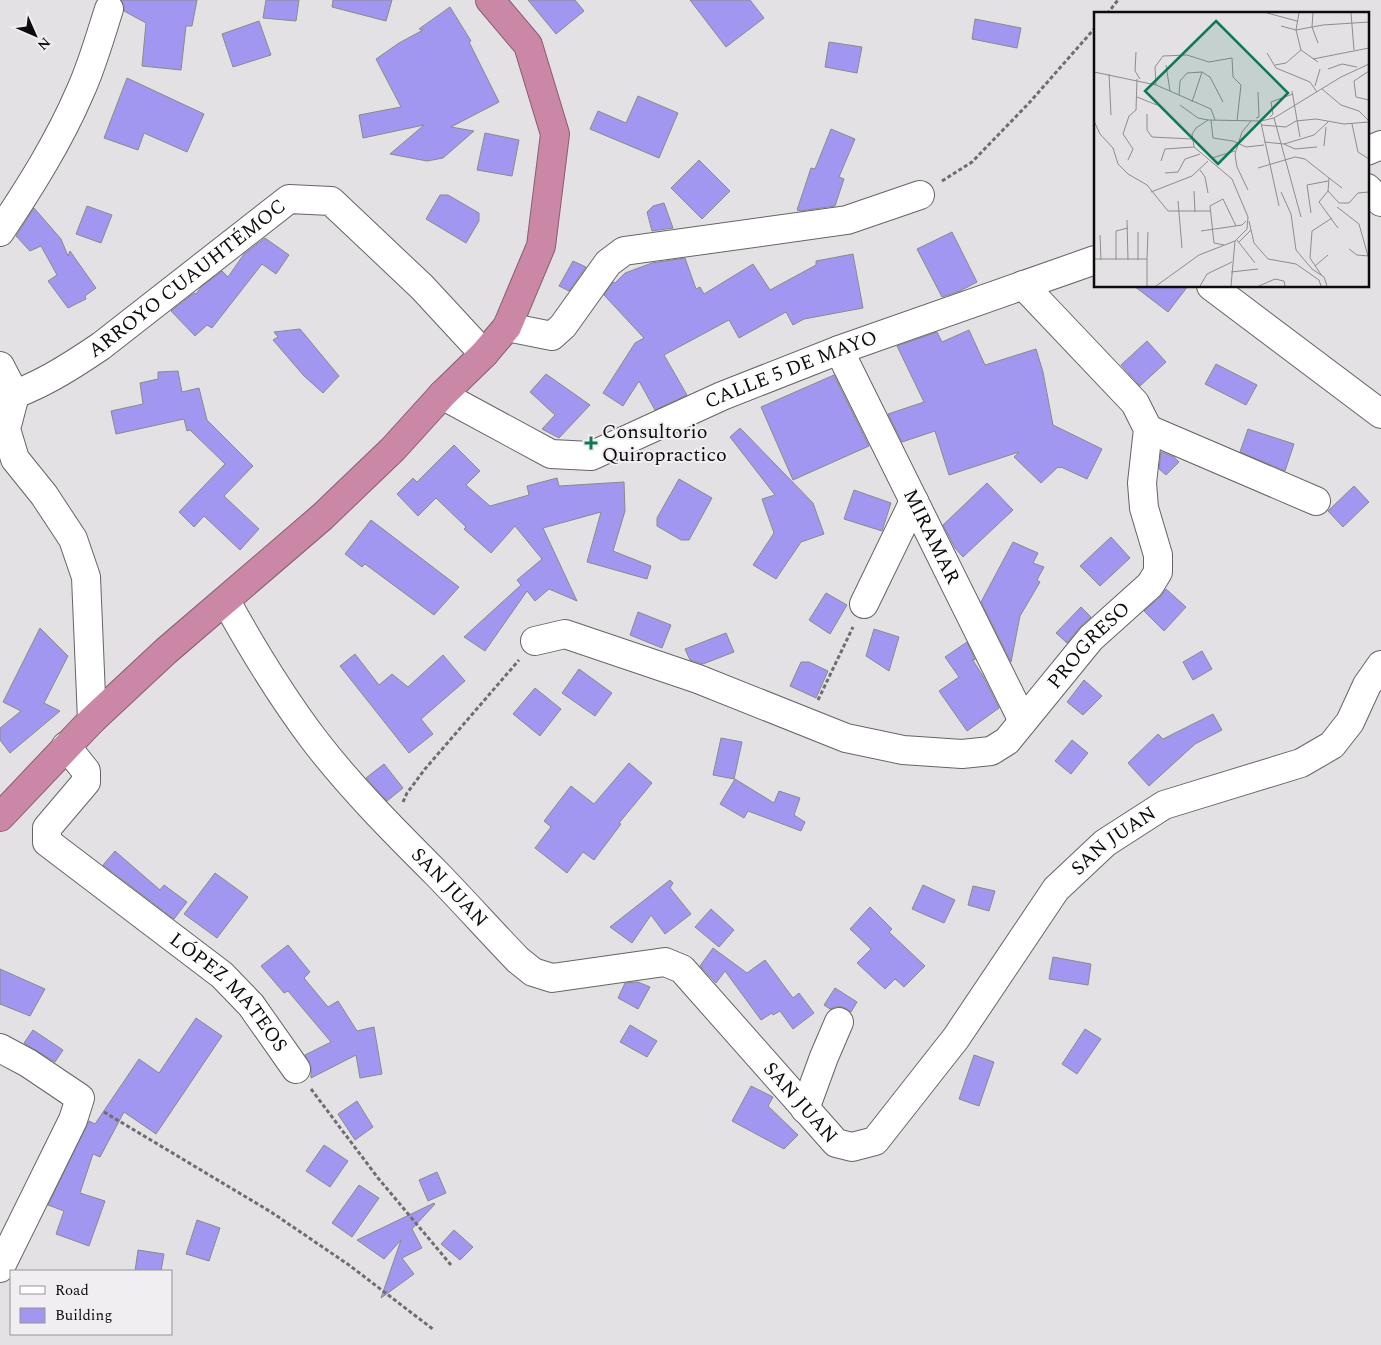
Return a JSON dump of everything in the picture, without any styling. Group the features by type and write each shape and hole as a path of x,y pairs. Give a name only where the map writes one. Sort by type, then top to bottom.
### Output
{"highway":[{"path":"0,817 92,720 166,651 322,517 386,456 442,395 484,354 506,327 541,246 555,134 528,45 490,0"}],"street":[{"path":"0,232 62,130 80,91 109,9"},
{"path":"1368,151 1381,145"},
{"path":"1368,189 1381,202"},
{"path":"506,327 552,336 563,326 608,263 624,251 848,220 920,195"},
{"name":"ARROYO CUAUHTÉMOC","path":"8,397 70,367 102,346 289,199 331,201 422,287 484,354"},
{"name":"CALLE 5 DE MAYO","path":"442,395 551,454 591,456 722,396 839,350 1094,260"},
{"path":"1023,285 1135,403 1148,429 1316,501"},
{"path":"1214,288 1381,414"},
{"name":"MIRAMAR","path":"839,350 1023,721"},
{"path":"0,366 8,397 6,429 15,459 44,495 73,539 86,577 92,720"},
{"name":"PROGRESO","path":"535,641 565,634 698,679 846,738 904,750 962,754 991,751 1007,741 1091,638 1150,585 1158,572 1158,555 1144,508 1142,483 1148,429"},
{"path":"864,604 914,501"},
{"name":"SAN JUAN","path":"226,601 263,665 316,741 353,786 518,960 533,972 552,978 665,962 682,969 836,1143 852,1148 875,1141 956,1038 1056,889 1105,843 1164,805 1301,763 1332,745 1350,722 1367,685 1381,665"},
{"name":"LÓPEZ MATEOS","path":"66,746 86,771 86,782 47,828 46,842 222,975 251,1005 296,1069"},
{"path":"805,1109 839,1022"},
{"path":"0,1048 28,1063 76,1109 0,1268"}],"path":[{"path":"1109,12 1118,0"},
{"path":"920,195 972,162 1029,103 1094,29"},
{"path":"807,722 864,604"},
{"path":"392,828 407,793 425,769 535,641"},
{"name":"LÓPEZ MATEOS","path":"296,1069 378,1178 451,1265"},
{"path":"76,1109 270,1212 349,1265 434,1330"}],"building":[{"path":"121,0 197,0 192,26 186,26 181,70 142,66 146,23 124,11 124,5"},
{"path":"266,0 299,0 296,21 263,18"},
{"path":"333,0 392,0 386,21 332,7"},
{"path":"528,0 575,0 584,11 556,34"},
{"path":"690,0 750,0 764,18 726,47"},
{"path":"450,7 471,41 469,42 499,102 451,127 474,131 443,158 427,161 390,154 424,125 363,138 359,115 401,107 376,59 399,43 423,30 419,29"},
{"path":"975,19 1021,28 1017,48 972,39"},
{"path":"259,21 271,55 233,67 222,34"},
{"path":"829,42 862,47 857,73 825,67"},
{"path":"127,78 204,114 187,152 144,133 138,150 104,138"},
{"path":"638,96 678,113 659,158 590,129 598,111 626,123"},
{"path":"831,129 855,139 839,177 844,179 835,206 797,210 811,168 815,169"},
{"path":"485,133 519,140 512,176 477,170"},
{"path":"699,160 730,191 702,219 671,188"},
{"path":"440,195 448,195 479,213 479,221 466,243 426,219"},
{"path":"664,203 673,228 652,231 647,212 653,206"},
{"path":"87,206 112,215 101,243 76,234"},
{"path":"34,208 61,239 68,256 70,251 96,288 85,296 86,299 68,308 48,281 57,275 41,246 30,251 16,236"},
{"path":"952,232 977,282 960,291 942,297 917,249"},
{"path":"265,238 289,255 276,274 262,264 212,328 207,325 195,336 171,311 194,293 196,294 201,287 222,271 228,277 244,254"},
{"path":"853,254 863,308 804,319 793,325 786,312 739,338 729,320 664,355 687,395 655,410 639,381 623,406 603,393 635,343 644,338 604,295 613,282 615,283 625,273 652,263 685,258 696,289 700,287 704,294 753,264 770,290 816,265 816,261"},
{"path":"573,261 586,267 569,291 559,286"},
{"path":"1137,288 1186,288 1168,312"},
{"path":"300,329 339,376 323,393 304,376 273,340 278,337 274,332"},
{"path":"969,330 985,365 1036,349 1043,372 1053,425 1102,449 1087,479 1058,467 1041,483 1014,457 1019,452 949,475 935,431 902,442 888,414 924,402 897,346 937,332 942,342"},
{"path":"1147,341 1166,362 1140,386 1121,365"},
{"path":"1216,364 1257,385 1246,405 1205,384"},
{"path":"178,371 182,392 199,388 207,420 253,466 224,496 259,529 240,550 204,516 194,527 179,512 225,464 190,430 187,431 184,419 116,434 111,411 143,404 140,383 158,379 158,372"},
{"path":"546,374 590,405 559,438 542,429 555,415 530,392"},
{"path":"834,375 869,446 793,480 761,407"},
{"path":"740,428 813,503 824,534 801,542 776,579 753,565 774,533 762,499 775,495 730,437"},
{"path":"1248,429 1294,444 1285,471 1240,452"},
{"path":"454,445 480,471 466,485 490,506 529,495 527,486 557,478 559,486 624,482 625,511 613,551 651,566 647,579 587,562 601,512 543,528 577,601 549,589 535,601 527,591 485,651 464,637 521,585 517,580 542,559 515,526 491,553 464,529 466,527 436,498 418,516 397,494 413,478 417,482"},
{"path":"1161,452 1174,457 1179,462 1166,475 1159,469"},
{"path":"679,479 712,498 689,540 681,540 657,526 657,518"},
{"path":"987,483 1013,510 963,557 955,548 943,525"},
{"path":"1354,486 1369,502 1343,527 1328,511"},
{"path":"854,490 891,503 882,531 844,519"},
{"path":"371,520 459,587 434,615 365,564 362,567 345,554"},
{"path":"1111,537 1130,558 1100,586 1080,566"},
{"path":"1013,542 1038,553 1033,563 1044,567 1037,580 1040,582 1020,616 1011,662 981,602"},
{"path":"1166,589 1186,607 1164,631 1144,611"},
{"path":"826,593 847,605 830,634 809,620"},
{"path":"1081,607 1091,617 1067,643 1056,633"},
{"path":"638,612 671,625 662,648 630,635"},
{"path":"40,628 68,656 44,703 60,711 10,753 0,740 0,728 21,711 3,702"},
{"path":"874,629 899,637 889,671 866,656"},
{"path":"726,633 734,652 703,664 690,660 685,649"},
{"path":"967,642 975,660 972,659 999,708 967,731 939,691 959,677 945,657"},
{"path":"1202,651 1212,669 1193,680 1183,662"},
{"path":"355,654 379,685 392,674 408,687 443,655 465,681 421,719 433,734 409,753 340,666"},
{"path":"801,662 809,662 828,671 816,698 790,686"},
{"path":"579,669 612,693 595,716 562,693"},
{"path":"1084,680 1102,696 1083,715 1067,702"},
{"path":"535,688 561,709 540,736 513,714"},
{"path":"1213,714 1222,730 1195,744 1149,786 1128,763 1158,734 1163,739"},
{"path":"721,738 742,742 734,779 713,775"},
{"path":"1072,740 1088,753 1071,774 1055,761"},
{"path":"629,763 652,783 619,823 621,824 594,860 583,852 567,873 535,848 551,827 544,821 571,786 594,804"},
{"path":"384,764 403,788 387,801 366,778"},
{"path":"735,779 774,803 779,791 800,798 794,815 805,822 801,831 748,811 744,818 720,804"},
{"path":"115,851 160,890 164,885 187,902 174,919 103,865"},
{"path":"215,873 248,897 217,938 184,914"},
{"path":"670,880 673,883 670,888 691,914 665,934 651,915 632,943 610,927"},
{"path":"923,885 955,900 944,923 912,909"},
{"path":"973,886 995,891 989,911 968,905"},
{"path":"870,907 892,929 889,932 925,966 904,987 895,979 885,989 857,963 871,949 850,929"},
{"path":"711,909 734,930 719,947 695,927"},
{"path":"288,945 310,972 304,978 328,1007 338,1001 357,1031 374,1027 382,1074 360,1078 356,1055 311,1078 311,1067 305,1055 331,1042 288,991 284,993 261,966"},
{"path":"713,948 747,973 765,960 793,998 799,993 814,1013 793,1029 780,1011 773,1015 772,1013 761,1020 725,971 716,983 700,966"},
{"path":"1053,957 1091,964 1088,985 1049,979"},
{"path":"0,969 45,989 30,1016 0,1004"},
{"path":"638,982 650,987 638,1009 618,998 625,983"},
{"path":"835,988 857,1002 851,1012 838,1006 830,1009 824,1005"},
{"path":"196,1018 222,1036 156,1134 124,1112 100,1157 93,1154 80,1193 105,1201 89,1246 56,1234 64,1211 48,1205 89,1121 95,1124 139,1059 159,1073"},
{"path":"630,1025 657,1041 647,1057 620,1042"},
{"path":"1085,1029 1101,1039 1077,1074 1062,1064"},
{"path":"33,1030 63,1050 55,1062 24,1043"},
{"path":"974,1055 994,1062 979,1106 959,1099"},
{"path":"751,1086 773,1097 768,1106 798,1135 784,1149 732,1121"},
{"path":"357,1101 373,1127 355,1140 338,1114"},
{"path":"324,1145 348,1161 330,1187 306,1171"},
{"path":"437,1172 446,1193 428,1201 419,1180"},
{"path":"359,1185 379,1198 352,1237 332,1223"},
{"path":"434,1203 412,1229 422,1248 402,1258 414,1274 381,1298 401,1240 384,1259 357,1240"},
{"path":"197,1220 220,1228 209,1261 186,1254"},
{"path":"454,1230 473,1247 460,1260 441,1244"},
{"path":"138,1250 164,1254 161,1270 135,1270"}],"place":[{"name":"Consultorio Quiropractico","path":"591,443"}]}
